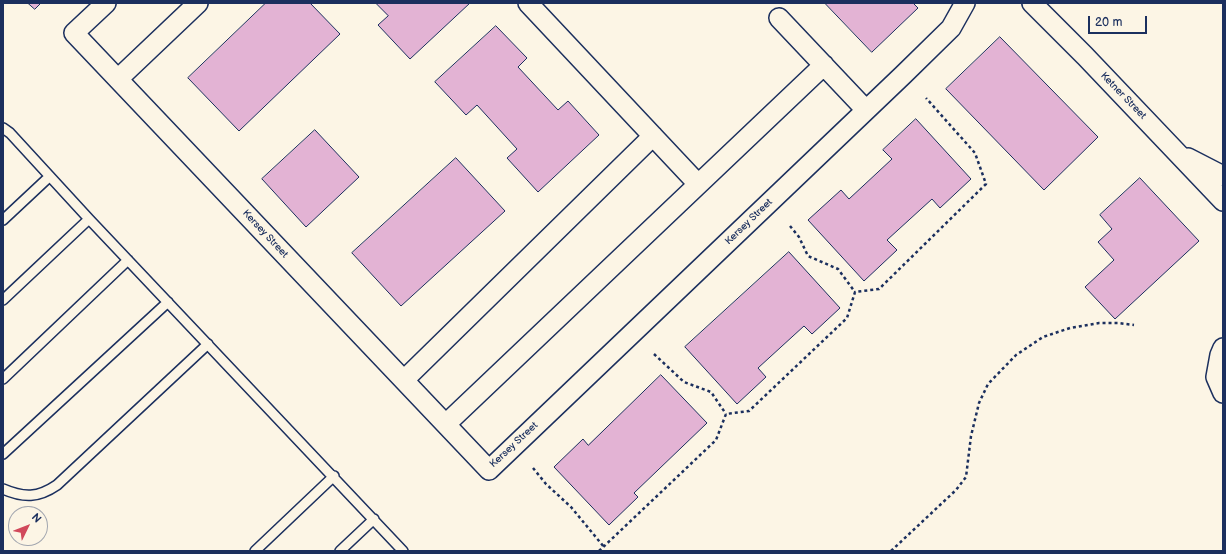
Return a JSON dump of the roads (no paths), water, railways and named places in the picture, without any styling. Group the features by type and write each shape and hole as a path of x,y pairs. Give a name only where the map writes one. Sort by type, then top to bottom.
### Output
{"street":[{"name":"Kersey Street","path":"106,3 74,33 489,470 951,28 965,3"},
{"path":"118,79 198,3"},
{"path":"528,3 698,184"},
{"name":"Ketner Street","path":"1032,3 1179,154 1223,176"},
{"path":"779,18 866,110"},
{"path":"446,424 824,65"},
{"path":"404,380 653,136"},
{"path":"1179,154 1223,201"},
{"path":"1223,348 1220,355 1216,377 1223,393"}],"lane":[{"path":"5,134 49,177 334,476 403,551"},
{"path":"3,220 49,177"},
{"path":"3,300 89,219"},
{"path":"3,379 128,260"},
{"path":"3,454 168,302"},
{"path":"3,489 24,495 35,495 47,492 57,485 208,344"},
{"path":"255,551 334,476"},
{"path":"340,551 374,519"}]}
